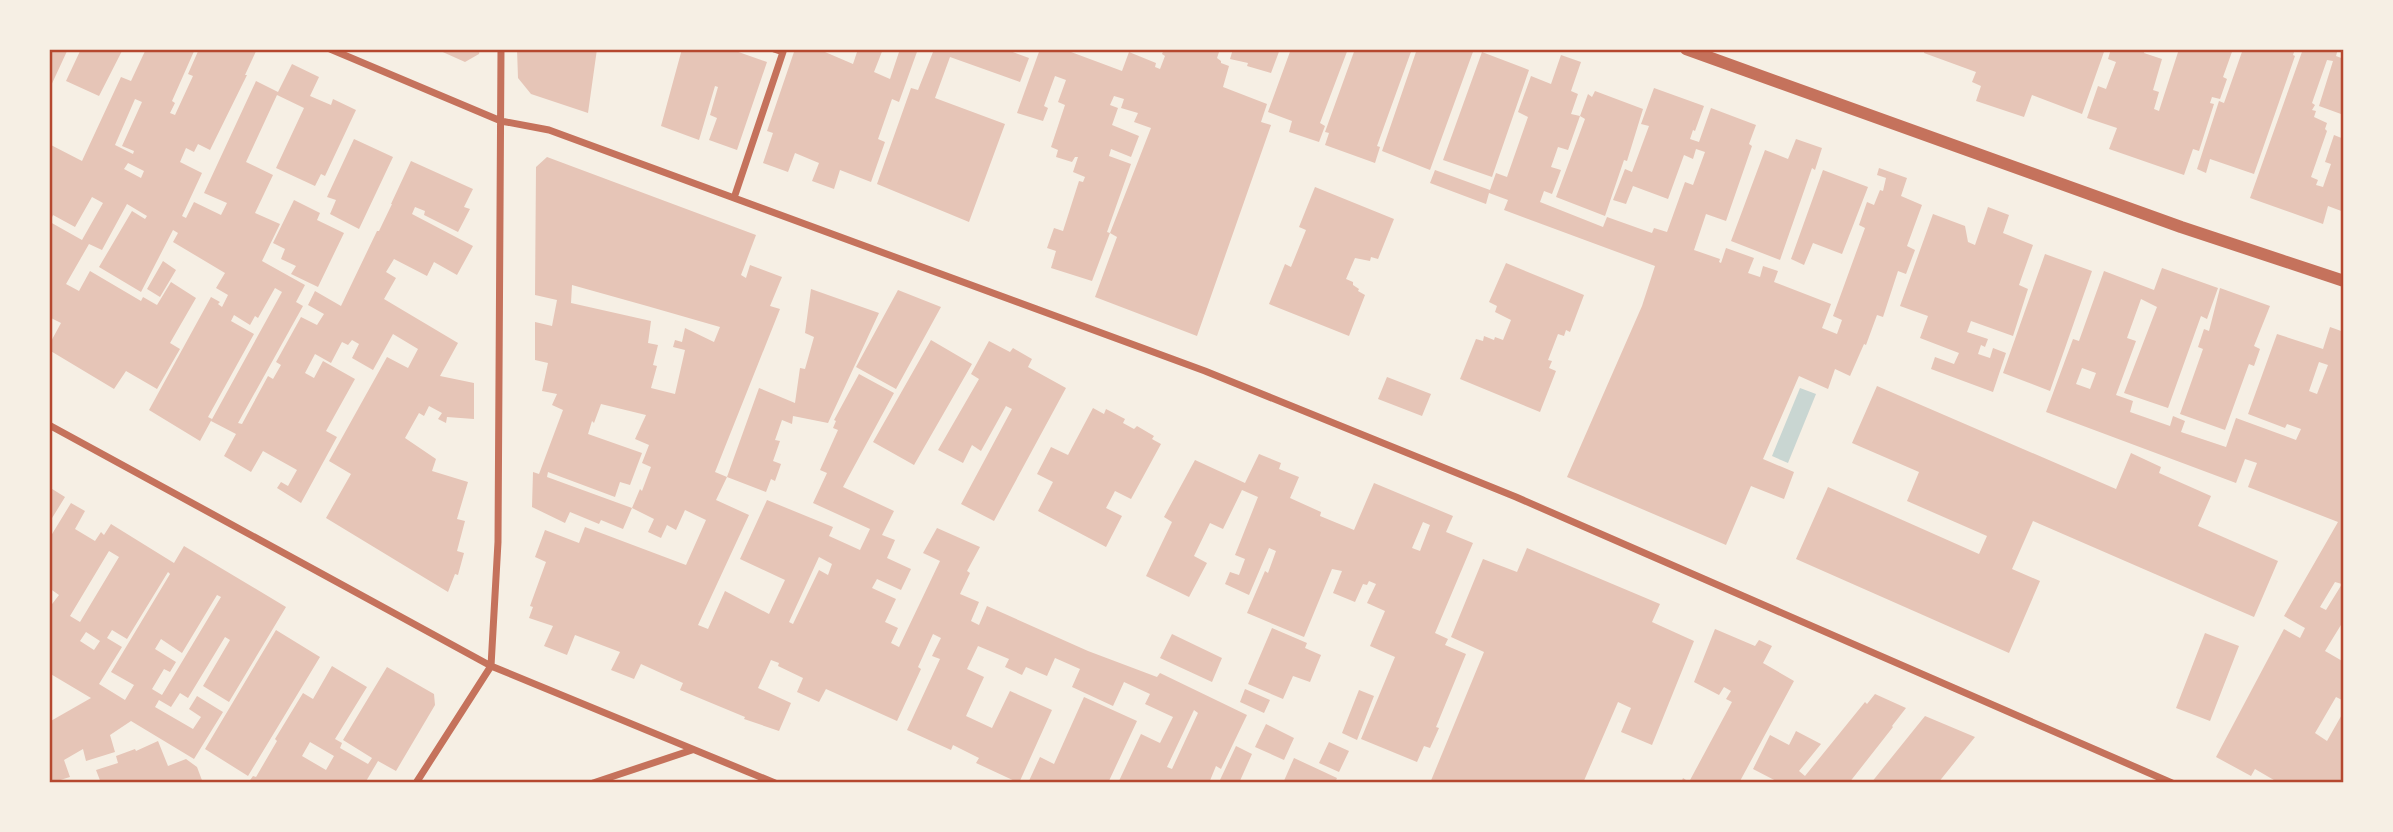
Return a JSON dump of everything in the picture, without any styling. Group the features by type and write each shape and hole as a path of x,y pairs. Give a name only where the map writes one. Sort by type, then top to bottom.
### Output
{"street":[{"path":"330,49 501,121 550,130 1205,371 1497,489 2172,783"},
{"path":"416,783 491,666 498,542 501,49"},
{"path":"734,198 783,52 775,49"},
{"path":"1686,49 2180,227 2344,281"},
{"path":"49,425 491,666 775,783"},
{"path":"593,783 693,750"}],"shaded area":[{"path":"1800,388 1816,394 1788,463 1772,456"}],"building":[{"path":"49,49 68,49 49,90"},
{"path":"81,49 123,49 99,96 66,81"},
{"path":"146,49 195,49 172,101 175,103 170,113 175,115 193,76 188,74 199,49 257,49 210,150 198,144 194,152 186,148 180,162 202,173 182,216 186,218 194,202 221,215 227,203 204,193 256,81 278,92 292,64 319,77 310,96 331,105 333,99 356,110 325,176 321,174 315,186 276,168 304,108 277,95 246,162 273,175 255,213 280,224 262,261 305,285 296,302 303,306 238,423 242,424 268,376 273,379 281,365 276,362 301,317 317,325 324,314 308,305 315,291 341,306 411,161 473,189 464,207 470,209 458,232 424,215 425,211 415,207 412,214 473,246 457,275 434,262 427,276 394,259 386,272 396,278 384,299 458,343 440,376 474,383 474,419 447,417 446,423 438,419 442,413 429,406 424,416 419,413 405,438 436,459 432,471 468,482 457,519 465,521 457,551 464,553 458,575 455,574 448,592 326,518 351,474 329,461 387,357 408,368 418,349 393,334 373,370 352,358 359,344 352,340 348,345 342,342 331,363 315,354 305,373 314,378 323,361 355,379 326,431 337,437 301,503 277,488 281,482 288,486 297,470 263,451 251,472 224,456 236,434 211,421 282,292 275,288 258,318 255,316 250,325 234,315 231,321 254,334 208,417 212,419 200,441 149,410 211,297 220,302 218,304 222,307 228,295 216,288 225,273 173,242 178,233 173,230 141,292 99,267 132,211 145,219 147,216 127,204 102,250 89,244 66,284 79,291 90,271 141,301 143,297 157,305 171,282 196,298 170,343 180,349 157,389 126,371 114,389 49,350 61,323 49,317 49,144 82,161 121,77 131,81","holes":["135,99 142,102 122,146 134,151 133,154 115,145","128,163 144,171 141,178 124,169","92,197 103,203 82,240 50,222 53,215 75,227"]},
{"path":"436,49 480,49 479,54 465,62"},
{"path":"517,49 597,49 588,113 531,94 518,78"},
{"path":"682,49 730,49 767,62 737,150 709,140 717,118 710,115 718,87 715,86 699,140 661,126"},
{"path":"795,49 818,49 853,64 858,49 883,49 874,72 890,79 900,49 918,49 899,102 892,99 878,139 885,142 871,182 840,170 834,189 812,181 819,163 795,153 788,172 763,163 773,133 767,131"},
{"path":"927,49 1005,49 1029,58 1020,82 950,57 935,98 1005,124 969,222 877,184 911,88 918,90 933,52"},
{"path":"1040,49 1063,49 1122,71 1129,52 1156,63 1155,67 1160,69 1165,56 1162,54 1164,49 1220,49 1217,58 1229,66 1223,87 1267,104 1261,122 1271,125 1197,336 1095,297 1117,237 1110,233 1092,281 1051,268 1056,251 1047,248 1054,228 1063,231 1079,181 1083,182 1085,177 1073,172 1078,157 1072,162 1056,157 1058,150 1051,147 1065,105 1058,102 1066,80 1055,76 1044,106 1048,108 1043,121 1017,113","holes":["1114,96 1124,99 1121,108 1138,113 1134,122 1151,128 1110,233 1107,232 1131,164 1109,156 1111,149 1131,157 1139,136 1112,125 1118,108 1110,105"]},
{"path":"1233,49 1280,49 1271,73 1230,59"},
{"path":"1291,49 1348,49 1320,123 1325,126 1319,142 1289,132 1292,121 1268,112"},
{"path":"1355,49 1412,49 1377,146 1380,147 1375,163 1325,145 1329,133 1325,132"},
{"path":"1417,49 1474,49 1430,170 1382,151"},
{"path":"1925,49 2105,49 2082,114 2032,95 2024,117 1976,101 1981,86 1972,82 1976,72 1924,53"},
{"path":"2111,49 2145,49 2144,53 2162,59 2153,90 2159,92 2154,109 2159,111 2179,49 2233,49 2223,77 2227,79 2220,99 2212,97 2210,103 2214,104 2199,151 2193,149 2184,175 2109,149 2117,128 2087,118 2098,86 2106,89 2116,62 2108,59"},
{"path":"2243,49 2295,49 2295,56 2254,174 2210,159 2206,173 2197,169 2219,101 2224,103"},
{"path":"2303,49 2338,49 2336,56 2344,59 2344,105 2341,114 2319,106 2333,61 2327,60 2312,103 2315,105 2312,110 2316,111 2314,117 2327,123 2327,131 2311,177 2318,180 2316,185 2323,187 2331,164 2325,162 2334,135 2344,139 2344,212 2328,206 2323,224 2250,198"},
{"path":"1482,52 1529,70 1492,177 1443,160"},
{"path":"1561,55 1581,62 1571,91 1578,94 1571,114 1580,116 1568,150 1558,147 1551,167 1561,170 1552,194 1544,191 1540,202 1603,227 1607,217 1652,233 1654,228 1667,232 1685,182 1693,185 1705,152 1696,149 1693,159 1684,155 1668,199 1633,186 1626,204 1613,200 1625,169 1632,172 1649,126 1641,124 1654,88 1704,106 1690,139 1699,142 1711,108 1756,125 1749,144 1752,146 1726,221 1706,214 1694,250 1720,259 1721,263 1726,248 1754,258 1748,273 1760,277 1763,266 1778,271 1774,282 1831,304 1822,328 1837,334 1842,320 1833,316 1865,228 1859,225 1867,202 1874,205 1880,190 1883,191 1886,178 1877,175 1879,168 1907,178 1901,196 1922,205 1907,246 1915,250 1906,274 1898,271 1883,317 1877,315 1850,376 1835,369 1828,389 1799,376 1763,459 1794,472 1784,499 1751,486 1726,545 1567,477 1642,306 1655,266 1504,210 1508,200 1489,193 1486,204 1430,183 1435,170 1490,190 1496,173 1507,177 1528,117 1518,112 1531,76 1551,84"},
{"path":"1595,91 1643,109 1627,161 1624,160 1605,216 1556,197 1585,119 1580,116 1588,94 1592,97"},
{"path":"354,139 393,157 359,229 330,214 336,200 327,197"},
{"path":"1796,139 1822,148 1815,170 1812,168 1780,260 1731,241 1765,150 1788,159"},
{"path":"547,157 756,235 741,275 746,278 750,265 782,277 770,306 780,309 715,472 727,477 716,500 749,515 698,625 708,629 725,591 769,614 785,580 740,559 767,500 833,527 829,536 860,550 870,529 813,503 827,473 820,470 838,430 833,428 836,421 834,420 859,374 894,393 843,487 894,511 882,535 895,540 887,558 911,569 901,590 877,579 872,588 896,599 885,622 898,628 891,643 899,647 940,561 923,553 937,528 980,547 967,571 970,573 960,594 979,602 971,621 979,625 987,606 1088,651 1157,677 1160,673 1247,715 1221,769 1216,766 1209,783 1118,783 1141,734 1160,743 1173,717 1145,704 1150,694 1124,682 1113,706 1072,687 1080,669 1055,658 1047,676 1026,667 1022,675 1005,667 1009,659 978,646 967,669 984,677 966,716 992,728 1010,691 1052,710 1019,783 976,763 979,758 953,745 951,750 907,730 940,659 932,656 941,638 933,634 918,667 921,669 897,721 826,689 819,702 797,692 803,678 771,660 758,688 791,703 779,731 744,719 745,717 680,690 683,683 641,664 634,679 611,670 620,652 575,635 567,655 544,646 553,626 529,618 533,607 530,606 546,562 535,557 545,530 579,543 585,527 686,565 706,520 685,510 676,530 667,525 661,538 648,532 654,519 632,508 623,529 601,520 599,524 570,512 565,523 532,507 533,472 539,474 563,410 552,405 557,394 542,391 548,363 535,360 535,322 552,326 557,300 535,295 536,167","holes":["572,285 720,327 714,342 685,328 682,342 675,340 673,347 685,350 675,394 651,388 657,366 653,365 658,345 648,343 651,321 571,303","601,404 646,415 635,439 649,445 642,463 651,467 632,508 547,477 548,472 615,497 620,482 630,485 642,453 588,434 592,421 594,423","819,557 832,564 828,575 819,570 793,624 789,622","1194,710 1198,713 1172,769 1167,767"]},
{"path":"1823,170 1868,187 1842,254 1813,243 1804,265 1791,259"},
{"path":"1315,187 1394,219 1378,259 1371,257 1370,261 1355,258 1346,279 1353,282 1358,291 1365,295 1349,336 1269,304 1285,264 1291,267 1306,230 1299,227"},
{"path":"294,200 320,213 317,220 344,233 318,287 291,274 296,266 281,259 285,249 273,243"},
{"path":"1988,207 2009,215 2003,233 2033,245 2019,285 2028,289 2013,336 1971,321 1967,332 1988,339 1985,347 1981,345 1978,354 1990,358 1993,348 2006,353 1993,392 1931,369 1935,357 1954,364 1959,353 1920,338 1928,316 1900,306 1933,214 1965,226 1968,242 1975,245"},
{"path":"2045,254 2092,271 2050,391 2003,373"},
{"path":"163,261 176,270 160,297 147,289"},
{"path":"1506,263 1584,295 1570,332 1566,330 1564,336 1558,334 1548,360 1552,361 1549,368 1556,371 1540,412 1460,379 1476,339 1483,341 1484,336 1503,340 1511,320 1495,312 1497,306 1489,302"},
{"path":"2162,268 2218,288 2207,319 2201,316 2168,408 2124,393 2157,307 2141,299 2127,338 2136,341 2116,395 2133,401 2130,412 2170,426 2173,416 2185,421 2181,432 2226,447 2236,418 2296,440 2301,429 2287,424 2285,428 2248,414 2277,334 2323,349 2330,327 2344,332 2344,620 2325,651 2344,662 2344,701 2336,697 2315,733 2327,741 2344,711 2344,783 2279,783 2255,769 2251,776 2216,757 2284,629 2300,638 2305,628 2284,616 2338,522 2248,487 2257,463 2245,459 2236,483 2046,412 2073,339 2079,341 2104,271 2154,290","holes":["2319,362 2328,365 2317,394 2309,391","2082,368 2096,373 2090,389 2076,384","2335,582 2342,584 2326,610 2320,607"]},
{"path":"2220,288 2270,306 2254,346 2260,349 2254,366 2249,364 2225,430 2180,414 2203,349 2198,347 2204,329 2209,331"},
{"path":"811,289 879,313 828,423 793,416 792,424 782,420 775,440 780,441 773,461 781,464 775,481 771,479 766,492 727,477 759,388 795,403 800,368 805,369 814,337 805,333"},
{"path":"898,290 941,307 896,389 856,367"},
{"path":"931,340 972,364 914,465 873,442"},
{"path":"989,341 1010,352 1013,348 1032,359 1028,367 1066,388 994,521 961,504 1012,409 1006,406 981,451 972,445 963,463 938,450 979,379 971,374"},
{"path":"1387,377 1431,394 1422,416 1378,399"},
{"path":"1877,386 2116,489 2131,453 2161,467 2159,473 2211,496 2198,526 2278,561 2254,617 2033,521 2012,569 2040,581 2009,653 1796,559 1828,487 1979,554 1987,536 1907,501 1919,472 1852,443"},
{"path":"1093,408 1104,414 1106,409 1125,419 1123,423 1134,429 1137,426 1154,436 1152,439 1161,444 1131,499 1115,491 1106,508 1122,516 1106,547 1038,511 1053,482 1037,474 1051,447 1068,455"},
{"path":"1259,454 1281,463 1279,469 1299,477 1290,498 1321,512 1320,516 1354,530 1374,483 1453,516 1446,532 1473,543 1435,633 1448,639 1445,645 1466,654 1430,748 1424,746 1417,762 1361,739 1395,657 1370,646 1385,611 1367,603 1376,584 1369,581 1367,585 1363,584 1355,602 1333,593 1342,571 1332,569 1304,637 1247,613 1276,551 1269,548 1249,595 1225,584 1230,572 1239,575 1245,559 1235,555 1258,497 1242,490 1223,529 1210,523 1194,556 1207,563 1189,597 1146,576 1172,522 1164,517 1195,460 1245,483","holes":["1423,522 1430,525 1420,551 1412,548"]},
{"path":"49,487 65,497 49,523"},
{"path":"71,503 85,511 75,529 95,541 101,532 104,535 111,524 174,563 184,546 286,607 229,702 203,686 230,640 225,637 188,698 180,693 171,707 159,700 155,707 193,729 201,717 189,709 197,696 223,712 194,759 131,721 110,735 115,752 86,761 83,749 64,760 70,777 57,781 58,783 49,783 49,722 91,698 49,673 49,608 59,595 49,588 49,539","holes":["109,551 119,557 80,622 70,616","168,572 170,574 111,672 134,685 125,700 99,684 122,647 107,638 112,630 127,639","217,595 221,597 162,695 152,689 164,669 170,672 176,662 155,649 161,639 182,653","86,632 100,641 94,650 80,641"]},
{"path":"1527,548 1660,604 1652,622 1694,641 1652,745 1621,732 1631,708 1618,702 1583,783 1430,783 1484,652 1451,637 1483,559 1517,572"},
{"path":"1272,628 1307,643 1305,648 1321,655 1310,682 1293,676 1283,699 1248,684"},
{"path":"1715,629 1755,646 1759,640 1772,646 1763,663 1794,681 1739,783 1681,783 1683,778 1689,782 1732,702 1726,699 1731,691 1724,687 1719,695 1694,682"},
{"path":"276,630 320,657 248,776 205,749"},
{"path":"2205,633 2239,646 2210,721 2176,708"},
{"path":"1172,634 1222,658 1212,682 1160,658"},
{"path":"332,666 367,687 335,739 342,743 340,748 368,764 372,758 343,740 387,667 434,694 435,705 396,771 378,761 365,783 248,783 253,776 256,777 303,693 313,699","holes":["310,742 334,756 326,770 302,756"]},
{"path":"1245,689 1270,700 1264,713 1240,702"},
{"path":"1359,690 1374,696 1357,740 1342,733"},
{"path":"1875,694 1906,708 1849,783 1780,783 1753,769 1770,735 1789,745 1796,731 1821,744 1799,771 1805,776 1865,702 1867,704"},
{"path":"1084,697 1137,721 1108,783 1028,783 1040,757 1054,764"},
{"path":"1925,716 1975,737 1938,783 1871,783"},
{"path":"1266,724 1294,738 1284,760 1255,747"},
{"path":"158,741 168,766 186,759 197,767 203,783 101,783 96,770 118,763 116,756"},
{"path":"1329,742 1349,751 1339,772 1319,763"},
{"path":"1236,746 1252,754 1239,783 1227,783 1220,780"},
{"path":"1294,758 1337,778 1335,783 1283,783"}]}
